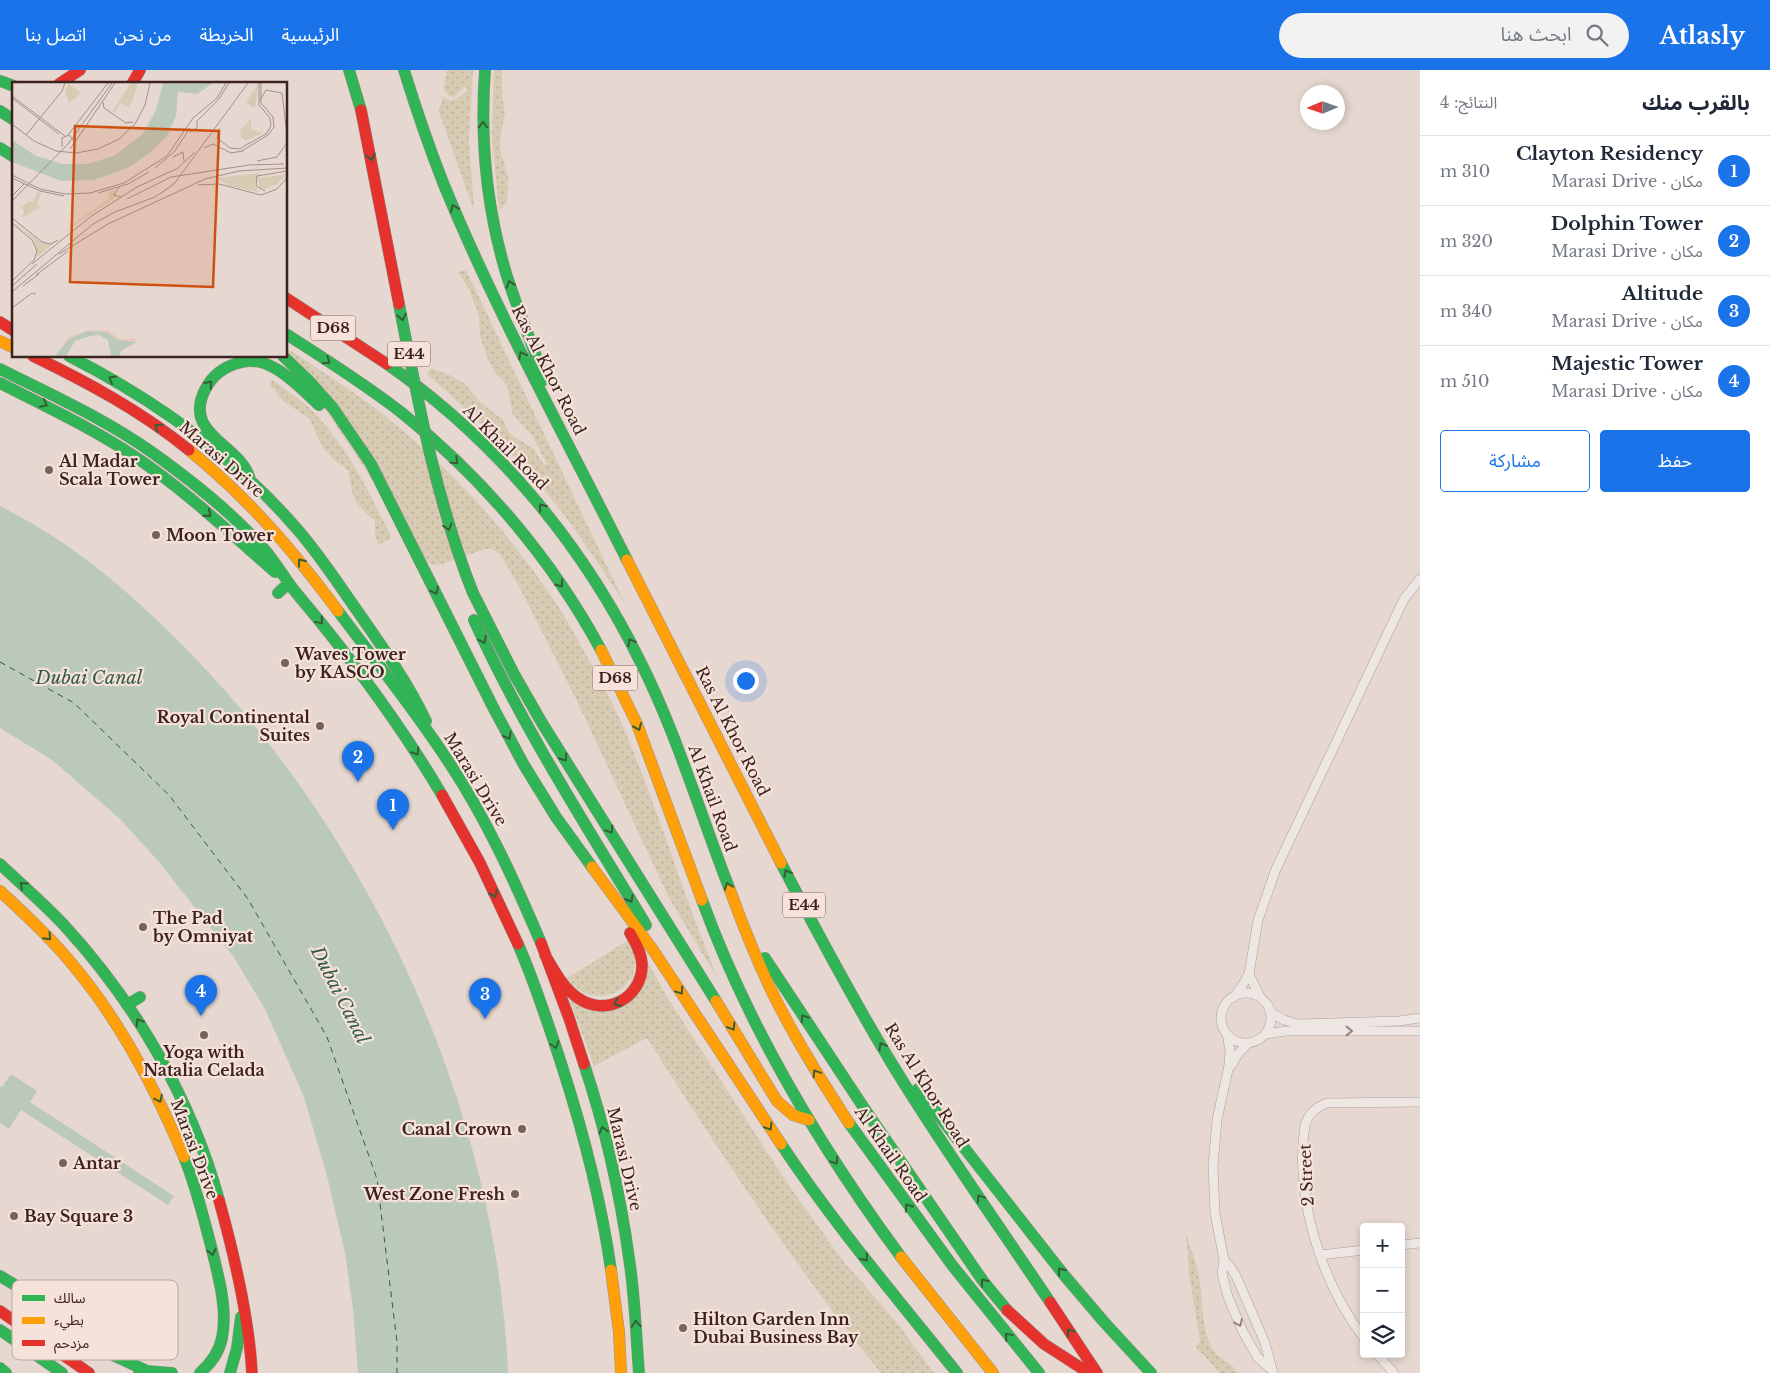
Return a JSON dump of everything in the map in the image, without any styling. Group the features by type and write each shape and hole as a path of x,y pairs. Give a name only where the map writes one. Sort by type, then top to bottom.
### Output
{"main road":[{"path":"62,82 80,70"},
{"path":"133,82 140,70"},
{"path":"349,70 361,110"},
{"name":"E44","path":"354,70 428,456 459,562 527,698 680,941 779,1104 792,1115 809,1120"},
{"name":"Ras Al Khor Road","path":"404,70 426,136 500,311 554,413 772,845 897,1073 1097,1373"},
{"path":"485,70 483,158 491,214 506,273 537,356 554,413"},
{"path":"0,81 12,85"},
{"path":"0,110 12,119"},
{"path":"0,148 12,156"},
{"path":"288,289 301,307"},
{"name":"Al Khail Road","path":"288,299 359,345 424,391 466,427 518,480 567,540 611,606 643,665 673,734 746,932 786,1019 811,1065 843,1115 943,1253 1039,1373"},
{"path":"0,322 12,330"},
{"name":"D68","path":"288,335 389,404 444,450 518,528 563,589 588,628 620,686 649,756 704,906 734,980 769,1051 809,1120"},
{"path":"0,341 12,347"},
{"name":"Marasi Drive","path":"37,358 86,382 136,412 186,447 229,483 297,556 435,741 461,781 513,880 545,955 582,1057 612,1166 627,1244 633,1286 639,1373"},
{"path":"73,358 120,384 160,410 250,480 276,505 299,531 404,678 418,702 435,741"},
{"path":"284,358 320,392 350,432 377,476 474,670 543,798 653,950 804,1178 845,1233 957,1373"},
{"path":"250,480 248,469 212,437 206,429 200,409 203,390 209,381 226,368 236,363 266,363 308,395 328,415 355,451 392,516 405,532"},
{"name":"Marasi Drive","path":"0,369 88,413 142,446 195,485 245,530 272,559 289,583 335,638 391,714 440,790 480,864 504,914 534,985 570,1088 590,1182 604,1218 614,1284 621,1373"},
{"path":"1,384 60,412 98,439 151,468 189,503 289,583 278,593"},
{"path":"473,593 471,605 473,618 492,660 525,722 647,928 652,940 653,950"},
{"path":"545,955 572,994 592,1006 607,1006 622,1002 634,992 641,978 643,967 638,947 588,870 585,858"},
{"name":"Marasi Drive","path":"0,864 71,933 106,975 164,1065 199,1139 224,1216 241,1295"},
{"name":"Marasi Drive","path":"0,891 26,914 67,958 103,1004 152,1084 178,1140 206,1227 222,1306 223,1328 219,1350 214,1360 200,1373"},
{"path":"0,906 26,914"},
{"path":"746,932 768,961 843,1078 950,1234 1004,1308 1028,1332 1061,1357 1089,1373"},
{"path":"127,1005 140,997"},
{"path":"897,1073 907,1078 923,1094 1069,1281 1151,1373"},
{"path":"809,1120 831,1156 900,1256 993,1373"},
{"path":"0,1276 12,1280"},
{"path":"230,1373 240,1335 241,1295"},
{"path":"241,1295 248,1325 252,1373"},
{"path":"0,1311 12,1319"},
{"path":"0,1330 12,1338"},
{"path":"935,1347 951,1373"},
{"path":"43,1360 62,1373"},
{"path":"70,1360 89,1373"},
{"path":"121,1360 143,1372 172,1373"},
{"path":"0,1368 6,1373"}],"street":[{"path":"1272,1371 1254,1353 1232,1306 1223,1278 1224,1260 1215,1213 1213,1166 1217,1120 1228,1073 1230,1050 1227,1034 1222,1025 1222,1014 1226,1004 1234,997 1249,974 1258,920 1276,869 1404,598 1420,579"},
{"path":"1249,974 1260,997"},
{"path":"1234,997 1244,993 1260,997 1265,1001 1270,1012 1271,1021 1266,1034"},
{"path":"1270,1012 1284,1020 1298,1024 1399,1021 1420,1018"},
{"path":"1227,1034 1234,1040 1248,1043 1258,1040 1266,1034 1286,1031 1420,1031"},
{"path":"1228,1073 1234,1060 1248,1043"},
{"name":"2 Street","path":"1360,1332 1342,1306 1320,1256 1308,1212 1305,1194 1304,1133 1307,1119 1315,1109 1327,1103 1420,1102"},
{"path":"1405,1245 1420,1243"},
{"path":"1320,1256 1360,1251"},
{"path":"1224,1260 1234,1273 1268,1350 1272,1371"},
{"path":"1232,1306 1245,1299"},
{"path":"1381,1358 1394,1373"}],"shaded area":[{"path":"447,70 473,70 469,139 474,211 438,109 442,103 442,96 455,100 467,91 467,87 454,97 449,96 443,88"},
{"path":"494,70 502,70 502,96 505,114 500,149 508,177 507,202 499,211 492,136"},
{"path":"466,270 625,604 576,531 528,471 427,374 431,368 452,376 465,384 480,402 502,419 510,434 534,449 544,465 547,464 532,435 513,415 507,385 496,374 487,357 480,336 479,316 469,289 458,272"},
{"path":"288,349 370,404 419,444 482,508 539,578 556,603 599,678 622,724 718,979 669,898 576,699 501,555 492,549 485,549 439,565 432,565 426,560 288,354"},
{"path":"273,380 298,398 331,432 360,476 392,538 378,545 375,534 375,520 362,510 355,499 349,471 335,461 323,448 309,418 284,402 273,388 269,386"},
{"path":"629,940 636,952 633,976 624,987 615,993 602,996 589,995 579,990 567,978"},
{"path":"645,957 667,997 787,1183 844,1262 894,1319 934,1373 881,1373 788,1251 702,1124 647,1038 594,1066 569,998 614,1010"},
{"path":"1186,1233 1199,1276 1204,1323 1208,1339 1214,1351 1238,1373 1220,1373 1196,1347 1200,1341 1189,1273"}],"water":[{"name":"Dubai Canal","path":"0,506 28,521 79,554 127,592 194,657 259,731 317,811 370,897 414,987 451,1081 480,1177 499,1275 508,1373 358,1373 353,1309 345,1253 327,1176 304,1097 265,1009 233,956 159,862 120,819 52,760 0,728"},
{"path":"11,1074 37,1091 30,1102 174,1196 168,1205 21,1110 9,1129 0,1123 0,1086 2,1087"}],"ferry route":[{"path":"0,662 74,703 169,795 248,899 327,1037 377,1179 397,1342 397,1373"}],"traffic: fast":[{"path":"349,70 361,110"},
{"path":"404,70 444,185 486,281 627,560"},
{"path":"485,70 483,121 489,198 506,273 544,380"},
{"path":"0,81 12,85"},
{"path":"0,111 12,119"},
{"path":"0,148 12,156"},
{"path":"399,304 438,487 473,593"},
{"path":"288,335 388,402 460,464 513,521 538,552 582,616 601,650"},
{"path":"73,358 162,411 220,454 273,503 305,539 335,578 411,692 426,721"},
{"path":"285,358 333,408 371,464 524,765 556,817 592,867"},
{"path":"250,480 245,468 237,457 207,429 201,417 200,404 206,388 212,379 219,372 238,363 261,362 272,366 292,380 319,405"},
{"path":"387,364 464,425 499,460 532,496 563,535 591,575 617,617 653,689 677,745 730,890"},
{"path":"0,369 116,429 168,464 226,510 269,555 294,590 356,667 392,717 442,795"},
{"path":"0,383 85,427 153,469 189,497 275,572"},
{"path":"278,593 289,583"},
{"path":"473,593 514,674 542,723 716,1001"},
{"path":"338,611 424,725 463,785 500,852 541,943"},
{"path":"474,620 534,737 646,925"},
{"path":"781,863 881,1046 953,1159 1050,1302"},
{"path":"0,864 63,924 114,986 137,1019 158,1053 193,1125 219,1200"},
{"path":"702,900 742,995 764,1041 789,1086 842,1173 901,1257"},
{"path":"518,944 546,1018 577,1114 597,1191 611,1270"},
{"path":"765,958 864,1108 983,1281 1007,1310"},
{"path":"127,1005 140,997"},
{"path":"584,1064 605,1136 621,1209 633,1287 639,1373"},
{"path":"918,1089 1064,1275 1151,1373"},
{"path":"849,1123 952,1265 1039,1373"},
{"path":"781,1144 844,1232 957,1373"},
{"path":"184,1157 196,1190 205,1224 219,1280 224,1315 224,1327 219,1348 208,1365 200,1373"},
{"path":"0,1276 12,1283"},
{"path":"230,1373 237,1348 241,1317"},
{"path":"0,1330 12,1338"},
{"path":"43,1360 62,1373"},
{"path":"124,1360 147,1371"},
{"path":"0,1368 6,1373"},
{"path":"139,1373 147,1371 172,1373"}],"traffic: slow":[{"path":"0,341 12,347"},
{"path":"189,450 231,487 268,525 304,566 338,611"},
{"path":"627,560 781,863"},
{"path":"601,650 637,724 702,900"},
{"path":"592,867 653,950 781,1144"},
{"path":"730,890 750,943 774,996 791,1029 849,1123"},
{"path":"0,891 59,949 94,991 137,1059 162,1107 184,1157"},
{"path":"716,1001 777,1101 793,1115 809,1120"},
{"path":"901,1257 993,1373"},
{"path":"611,1270 619,1332 621,1373"}],"traffic: jam":[{"path":"62,82 80,70"},
{"path":"133,82 140,70"},
{"path":"361,110 399,304"},
{"path":"288,299 387,364"},
{"path":"0,322 12,330"},
{"path":"37,358 133,410 189,450"},
{"path":"442,795 480,863 518,944"},
{"path":"545,955 563,984 578,998 599,1006 610,1005 629,995 636,987 640,977 641,957 630,933"},
{"path":"541,943 584,1064"},
{"path":"219,1200 240,1285 248,1330 252,1373"},
{"path":"1050,1302 1097,1373"},
{"path":"1007,1310 1044,1344 1089,1373"},
{"path":"0,1311 12,1319"},
{"path":"70,1360 89,1373"}],"place":[{"name":"Al Madar Scala Tower","path":"49,470"},
{"name":"Moon Tower","path":"156,535"},
{"name":"Waves Tower by KASCO","path":"285,663"},
{"name":"Royal Continental Suites","path":"320,726"},
{"name":"Dolphin Tower","path":"358,782"},
{"name":"Clayton Residency","path":"393,830"},
{"name":"The Pad by Omniyat","path":"143,927"},
{"name":"Majestic Tower","path":"201,1016"},
{"name":"Altitude","path":"485,1019"},
{"name":"Yoga with Natalia Celada","path":"204,1035"},
{"name":"Canal Crown","path":"522,1129"},
{"name":"Antar","path":"63,1163"},
{"name":"West Zone Fresh","path":"515,1194"},
{"name":"Bay Square 3","path":"14,1216"},
{"name":"Hilton Garden Inn Dubai Business Bay","path":"683,1328"}]}
